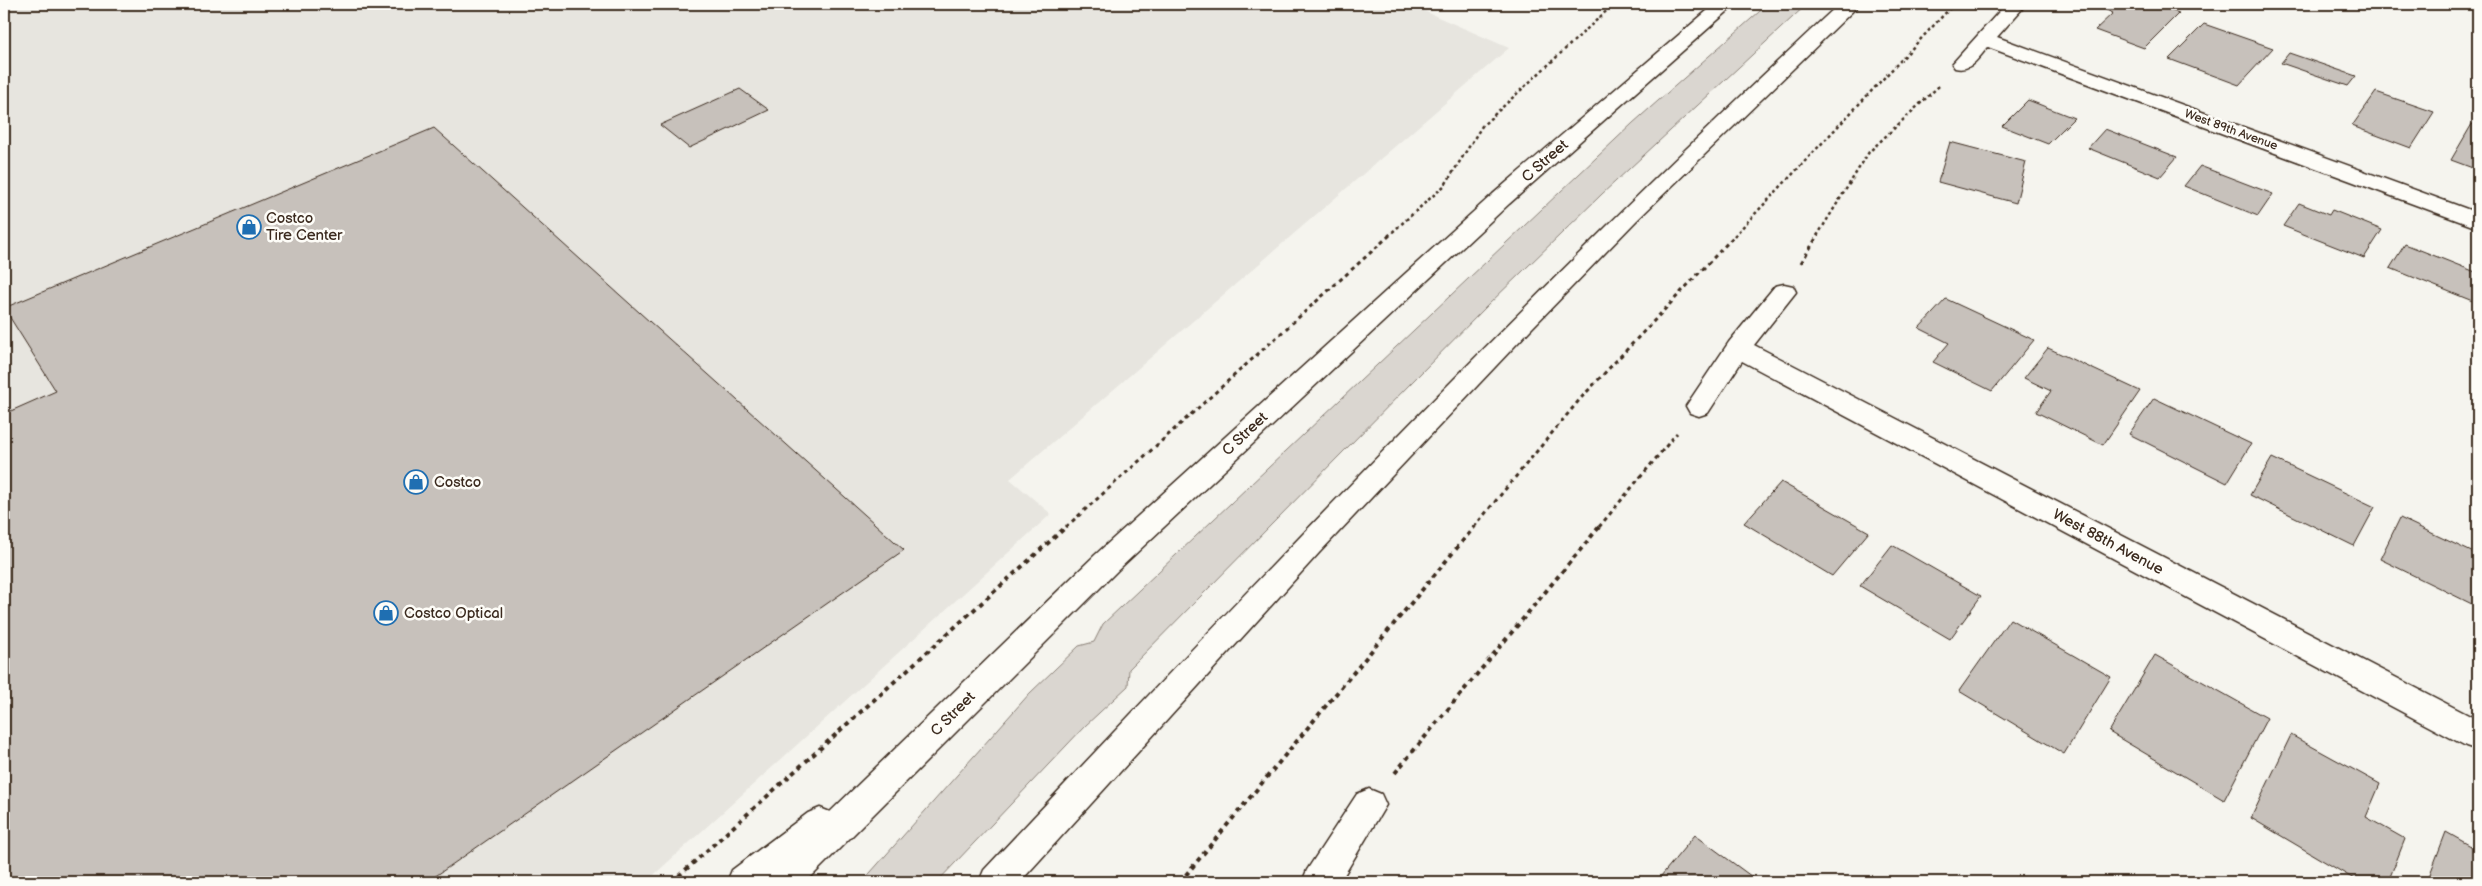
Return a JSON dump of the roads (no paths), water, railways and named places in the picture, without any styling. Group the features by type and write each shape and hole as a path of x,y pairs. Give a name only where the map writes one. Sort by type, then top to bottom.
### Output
{"main road":[{"name":"C Street","path":"782,882 1106,563 1355,332 1502,199 1726,4"},
{"path":"997,882 1190,673 1444,405 1702,143 1850,4"},
{"path":"1962,64 2012,9"},
{"name":"West 89th Avenue","path":"1984,39 2478,221"},
{"path":"1699,406 1738,348 1784,292"},
{"name":"West 88th Avenue","path":"1738,348 2478,736"},
{"path":"745,882 918,748"},
{"path":"1320,882 1369,804"}],"place":[{"name":"Costco Tire Center","path":"249,227"},
{"name":"Costco","path":"416,482"},
{"name":"Costco Optical","path":"386,613"}]}
